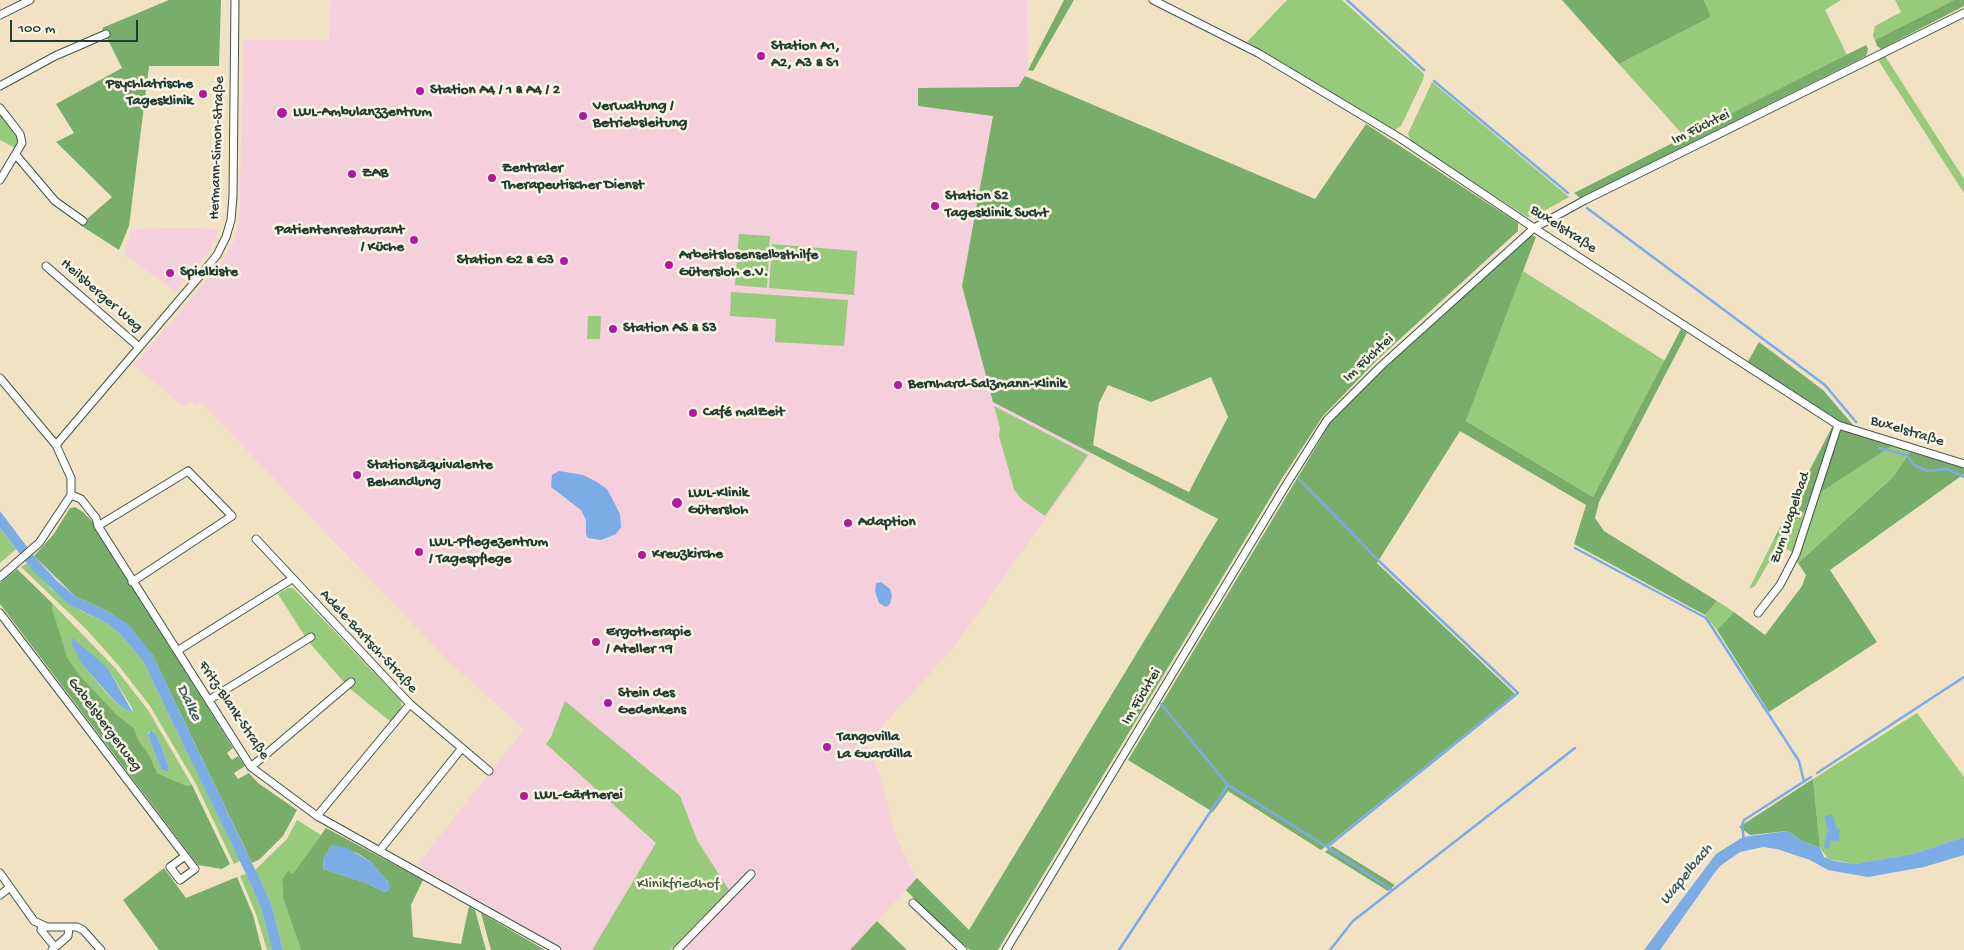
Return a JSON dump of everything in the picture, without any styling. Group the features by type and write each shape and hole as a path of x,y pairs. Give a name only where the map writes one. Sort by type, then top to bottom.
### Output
{"street":[{"path":"0,14 30,0"},
{"name":"Hermann-Simon-Straße","path":"56,445 217,255 231,220 235,0"},
{"name":"Buxelstraße","path":"1153,0 1258,53 1400,138 1534,228 1838,425 1964,464"},
{"name":"Im Füchtei","path":"1006,950 1327,420 1381,366 1534,228 1585,200 1964,12"},
{"path":"0,86 55,56 106,34"},
{"path":"0,108 22,138 21,148 0,180"},
{"path":"16,155 55,201 83,221"},
{"name":"Heilsberger Weg","path":"46,266 139,347"},
{"path":"0,378 56,445 71,478 71,495 49,531 34,548 0,577"},
{"name":"Zum Wapelbad","path":"1758,613 1780,585 1796,554 1838,425"},
{"path":"98,526 188,470 232,516 132,582"},
{"name":"Fritz-Blank-Straße","path":"71,495 81,499 96,518 98,526 132,582 251,767 317,816 557,950"},
{"name":"Adele-Bartsch-Straße","path":"256,539 410,704 317,816"},
{"path":"177,651 292,579"},
{"name":"Gabelsbergerweg","path":"0,613 185,856"},
{"path":"209,700 311,637"},
{"path":"251,767 351,682"},
{"path":"410,704 489,771"},
{"path":"380,850 462,748"},
{"path":"0,873 34,922 42,925 83,930 100,950"},
{"path":"677,950 751,874"},
{"path":"0,896 9,888"},
{"path":"913,903 963,950"},
{"path":"42,925 41,930 54,948 68,936 69,927"}],"shaded area":[{"name":"LWL-Klinik Gütersloh","path":"330,0 1027,0 1028,70 1019,87 919,88 918,106 993,115 962,286 993,402 1092,453 954,647 866,744 881,778 896,837 917,878 850,950 566,950 417,865 524,729 448,661 201,402 197,406 190,401 184,407 134,365 224,259 234,241 239,221 240,199 243,40 329,40"},
{"name":"Spielkiste","path":"132,229 219,229 207,255 176,291 124,255"}],"green space":[{"path":"169,0 221,0 219,66 149,66 129,226 119,250 80,225 112,197 56,142 74,133 56,104 122,68 102,28"},
{"path":"1064,0 1074,0 1033,71 1028,70"},
{"path":"1287,0 1342,0 1424,74 1423,80 1401,126 1395,130 1247,42"},
{"path":"1562,0 1704,0 1711,17 1619,64"},
{"path":"1704,0 1841,0 1825,10 1847,55 1685,137 1619,64 1711,17"},
{"path":"1895,0 1954,0 1875,40 1873,35 1875,26 1901,12"},
{"path":"1954,0 1964,0 1964,6 1881,49 1877,46 1875,40"},
{"path":"1866,45 1868,49 1866,56 1580,198 1574,193"},
{"path":"1885,56 1964,179 1964,193 1878,60"},
{"path":"1025,76 1315,199 1366,124 1518,223 1518,231 1377,360 1323,416 1281,480 998,950 970,950 924,909 906,890 917,878 969,930 1218,519 993,402 962,286 993,116 918,106 918,88 1018,87","holes":["1211,377 1228,417 1189,492 1093,445 1099,403 1108,385 1151,402"]},
{"path":"1432,82 1569,197 1535,216 1527,217 1411,141 1408,134"},
{"path":"0,113 17,135 17,149 0,140"},
{"path":"739,234 770,236 767,288 735,285"},
{"path":"1530,235 1536,237 1466,421 1593,497 1681,329 1687,333 1599,502 1595,518 1604,531 1717,601 1705,615 1574,544 1586,505 1460,431 1377,563 1515,694 1321,850 1228,791 1213,812 1128,760 1331,422 1383,368"},
{"path":"772,244 857,251 854,295 769,288"},
{"path":"1523,271 1665,361 1593,497 1466,421"},
{"path":"731,292 848,300 844,346 775,342 776,319 730,316"},
{"path":"588,316 601,316 600,339 587,339"},
{"path":"1759,342 1823,390 1854,426 1840,422 1747,363"},
{"path":"994,406 1088,455 1045,516 1021,499 1014,489 999,436 1000,428"},
{"path":"1832,427 1834,430 1805,511 1773,541"},
{"path":"1841,430 1892,446 1818,494 1821,482"},
{"path":"1892,446 1910,452 1893,477 1798,563 1796,561 1818,494"},
{"path":"1910,452 1964,468 1964,474 1830,570 1877,642 1769,712 1717,630 1734,612 1765,635 1802,586 1806,575 1798,563 1893,477"},
{"path":"75,507 92,521 233,748 227,753 232,760 238,756 245,766 234,773 238,779 249,773 258,783 297,810 283,836 260,859 252,863 152,654 113,614 75,596 34,556 53,535 70,508"},
{"path":"1805,511 1792,552 1779,545 1755,586 1749,589 1773,541"},
{"path":"0,528 16,549 0,563"},
{"path":"27,563 51,589 81,611 108,624 121,635 143,661 240,861 234,864 196,784 150,706 119,666 87,630 21,567"},
{"path":"17,569 52,603 67,657 81,677 117,715 134,728 139,741 150,756 157,773 187,786 192,785 230,864 222,869 198,865 0,604 0,583"},
{"path":"288,588 293,588 400,700 402,705 400,710 391,722 349,688 308,641 278,594"},
{"path":"1717,601 1734,612 1717,630 1705,615"},
{"path":"52,603 116,669 148,710 192,785 187,786 157,773 150,756 139,741 134,728 117,715 81,677 67,657","holes":["101,663 108,668 132,708 133,713 120,706 107,694 82,664","149,732 157,736 169,767 167,770 161,769 148,735"]},
{"name":"Klinikfriedhof","path":"565,701 680,796 697,840 729,890 670,950 592,950 656,843 546,744 551,737"},
{"path":"1917,713 1964,777 1964,837 1913,854 1869,862 1855,864 1828,859 1820,848 1813,779"},
{"path":"1813,779 1820,848 1802,841 1787,831 1750,835 1739,827"},
{"path":"297,820 321,835 293,875 282,880 283,898 301,950 283,950 271,903 255,870 287,839"},
{"path":"326,828 423,880 411,905 413,937 461,944 469,906 475,910 486,950 301,950 283,898 282,880 288,871 293,874","holes":["332,845 357,853 371,862 388,882 385,892 364,882 323,869 324,858"]},
{"path":"1332,846 1395,885 1388,891 1325,852"},
{"path":"164,868 186,898 237,877 253,915 262,950 159,950 123,900"},
{"path":"246,874 261,908 272,950 267,950 256,914 240,876"},
{"path":"481,913 545,950 491,950"},
{"path":"877,921 907,950 850,950"}],"water":[{"path":"559,471 583,475 607,489 620,514 621,527 616,534 601,540 588,538 586,534 586,520 581,510 551,487 552,475"},
{"path":"0,511 34,556 57,581 75,596 113,614 129,625 152,654 271,903 283,950 272,950 261,908 246,874 143,661 121,635 108,624 68,604 33,571 0,528"},
{"path":"881,582 890,589 892,596 890,604 886,607 879,603 875,591 876,583"},
{"path":"72,638 108,668 133,713 120,706 82,664 72,645"},
{"path":"151,731 157,736 169,767 167,771 161,769 148,735"},
{"path":"1832,814 1837,829 1840,829 1839,841 1831,840 1829,849 1824,847 1828,830 1824,817"},
{"path":"1787,831 1802,841 1820,848 1824,857 1834,861 1855,864 1913,854 1964,837 1964,855 1924,867 1868,877 1828,870 1810,860 1777,849 1763,847 1740,852 1720,866 1660,950 1644,950 1716,854 1743,837"},
{"path":"332,845 347,848 371,862 390,886 389,891 385,892 364,882 323,869 324,858"}],"waterway":[{"path":"1347,0 1424,70"},
{"path":"1434,81 1568,193"},
{"path":"1587,208 1825,385 1856,422"},
{"path":"1879,448 1907,455 1914,465 1927,471 1947,469 1964,477"},
{"path":"1161,704 1228,785 1327,847 1518,693 1380,562 1299,479"},
{"path":"1575,548 1706,618 1799,761 1804,782"},
{"path":"1817,773 1964,677"},
{"path":"1330,950 1353,921 1575,748"},
{"path":"1744,841 1742,825 1744,820 1811,777"},
{"path":"1119,950 1228,785"},
{"path":"1327,847 1392,890"}],"place":[{"name":"Station A1, A2, A3 & S1","path":"761,56"},
{"name":"Station A4 / 1 & A4 / 2","path":"420,91"},
{"name":"Psychlatrische Tagesklinik","path":"203,94"},
{"name":"LWL-Ambulanzzentrum","path":"282,113"},
{"name":"Verwaltung / Betriebsleitung","path":"583,116"},
{"name":"ZAB","path":"352,174"},
{"name":"Zentraler Therapeutischer Dienst","path":"492,178"},
{"name":"Station S2 Tagesklinik Sucht","path":"935,206"},
{"name":"Patientenrestaurant / Küche","path":"414,240"},
{"name":"Station G2 & G3","path":"564,261"},
{"name":"Arbeitslosenselbsthilfe Gütersloh e.V.","path":"669,265"},
{"name":"Spielkiste","path":"170,273"},
{"name":"Station AS & S3","path":"613,329"},
{"name":"Bernhard-Salzmann-Klinik","path":"898,385"},
{"name":"Café malZeit","path":"693,413"},
{"name":"Stationsäquivalente Behandlung","path":"357,475"},
{"name":"LWL-Klinik Gütersloh","path":"677,503"},
{"name":"Adaption","path":"848,523"},
{"name":"LWL-Pflegezentrum / Tagespflege","path":"419,552"},
{"name":"Kreuzkirche","path":"642,555"},
{"name":"Ergotherapie / Ateller 19","path":"596,642"},
{"name":"Stein des Gedenkens","path":"608,703"},
{"name":"Tangovilla La Guardilla","path":"827,747"},
{"name":"LWL-Gärtnerei","path":"524,796"}],"water label":[{"name":"Dalke","path":"188,703"},
{"name":"Wapelbach","path":"1687,875"}]}
